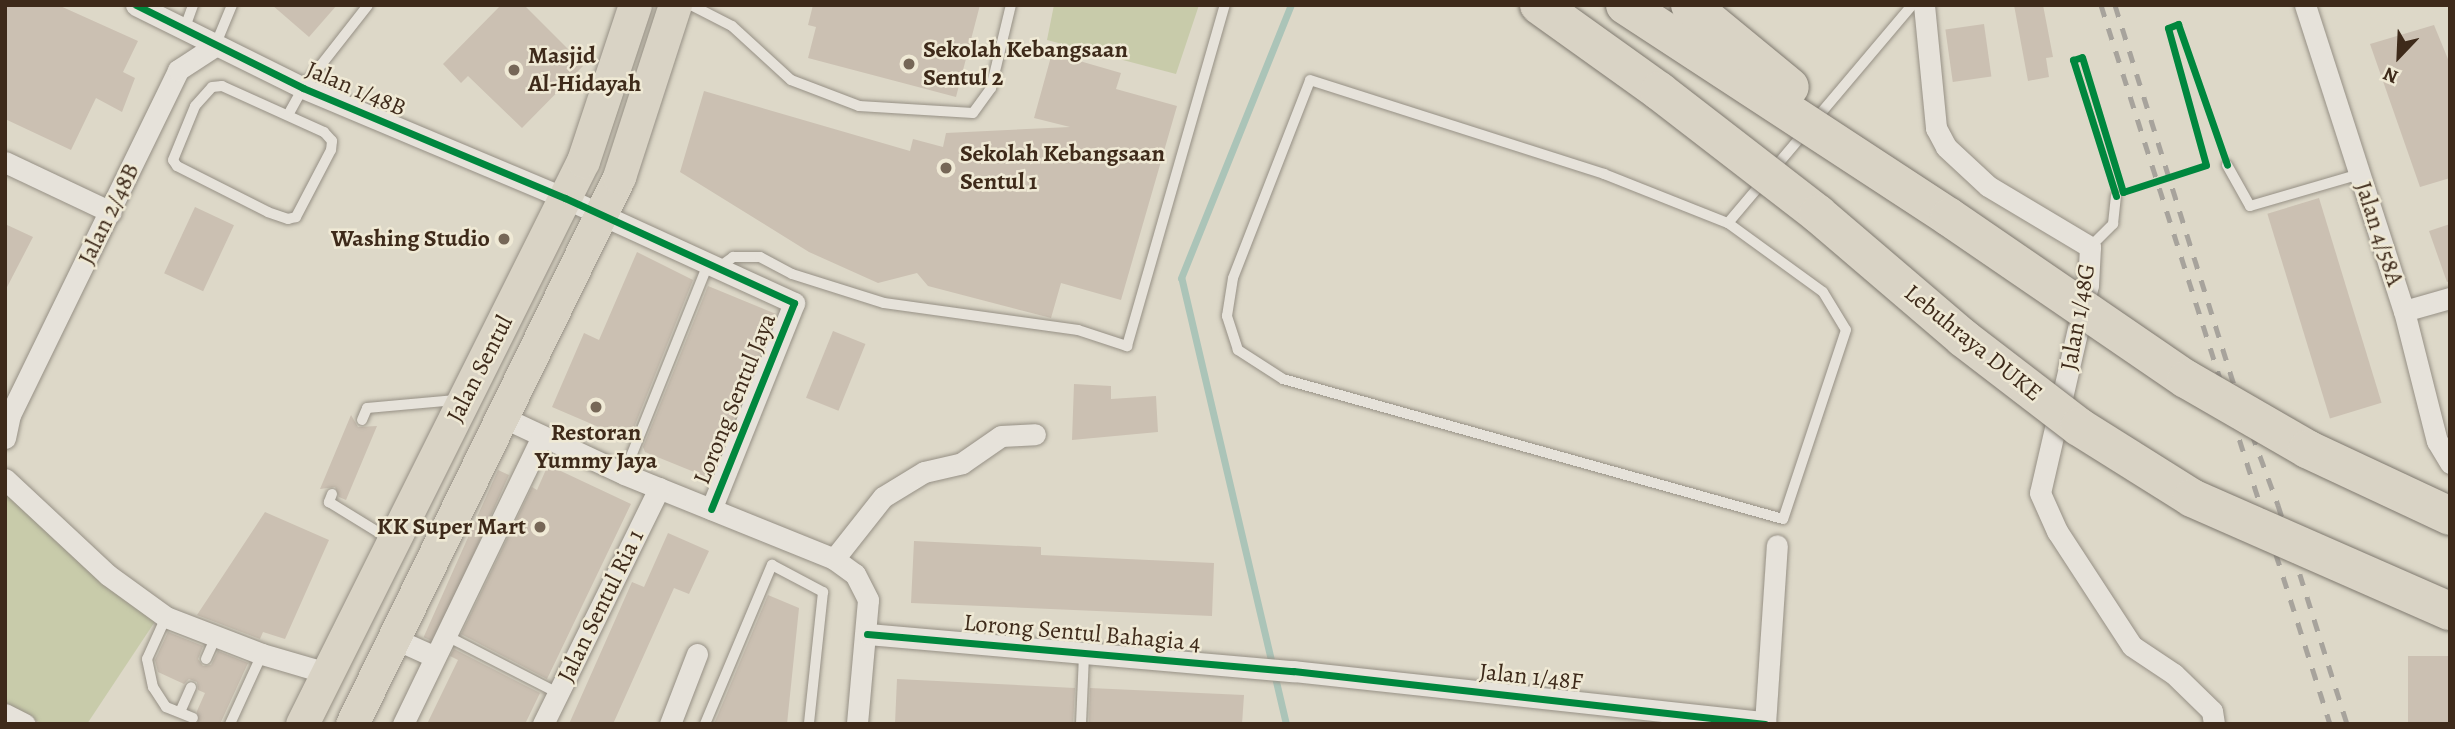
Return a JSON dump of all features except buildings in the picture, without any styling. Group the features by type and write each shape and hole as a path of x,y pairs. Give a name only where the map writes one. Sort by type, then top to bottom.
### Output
{"highway":[{"name":"Lebuhraya DUKE","path":"1539,5 1659,91 1818,214 1963,338 2079,427 2192,498 2450,611"},
{"path":"1625,5 1949,217 2186,379 2307,449 2450,516"},
{"path":"1690,5 1949,217"}],"main road":[{"name":"Jalan Sentul","path":"302,724 583,161 635,5"},
{"name":"Jalan Sentul","path":"352,724 601,215 632,144 675,5"}],"street":[{"name":"Jalan 1/48B","path":"136,5 303,88 565,198 794,303"},
{"name":"Jalan 1/48G","path":"1923,5 1936,128 1946,147 1987,186 2090,247 2088,285 2040,493 2057,531 2132,646 2174,674 2212,711 2214,724"},
{"name":"Jalan 4/58A","path":"2305,5 2404,312 2437,441 2450,463"},
{"name":"Jalan 2/48B","path":"5,438 8,414 111,212 178,70 215,46"},
{"path":"5,162 111,212"},
{"path":"2404,312 2450,298"},
{"name":"Lorong Sentul Jaya","path":"711,509 794,303"},
{"path":"502,417 624,474 834,559 855,574 868,600 857,724"},
{"path":"834,559 883,497 924,472 961,463 1001,436 1035,435"},
{"path":"403,724 542,437"},
{"path":"5,479 99,567 166,617 262,654 327,673"},
{"name":"Jalan Sentul Ria 1","path":"543,724 659,488"},
{"path":"1765,723 1777,545"},
{"name":"Lorong Sentul Bahagia 4","path":"867,634 1293,671"},
{"path":"393,638 435,657"},
{"path":"670,724 697,654"},
{"name":"Jalan 1/48F","path":"1293,671 1765,723"},
{"path":"5,714 25,724"}],"lane":[{"path":"184,30 193,5"},
{"path":"215,46 232,5"},
{"path":"288,115 303,88 368,5"},
{"path":"691,5 732,26 791,80 859,106 973,113 991,88 1011,5"},
{"path":"624,474 713,266 733,257 760,257 792,274 884,303 1078,330 1127,346 1225,5"},
{"path":"1728,223 1912,5"},
{"path":"1310,80 1604,174 1728,223 1823,292 1846,330 1783,519 1283,379 1238,350 1227,316 1233,278 1310,80"},
{"path":"222,86 288,115 324,132 331,141 331,150 296,217 288,219 268,212 186,173 173,159 195,106 212,88 222,86"},
{"path":"2227,165 2250,206 2360,174"},
{"path":"2090,247 2113,225 2116,196"},
{"path":"362,420 367,408 464,400"},
{"path":"332,494 329,502 393,541"},
{"path":"705,724 772,565 823,592 809,724"},
{"path":"166,617 147,659 153,687 166,706 194,718"},
{"path":"445,635 558,693"},
{"path":"206,659 216,637"},
{"path":"230,724 262,654"},
{"path":"1081,724 1084,654"},
{"path":"180,712 191,687"}],"green space":[{"path":"1054,5 1199,5 1176,74 1047,40"},
{"path":"5,492 156,620 87,724 43,724 5,705"}],"waterway":[{"path":"1286,724 1181,278 1291,5"}],"railway":[{"path":"2101,5 2330,724"},
{"path":"2115,5 2235,388 2278,505 2347,724"}],"cycle path":[{"path":"136,5 303,88 565,198 794,303 711,509"},
{"path":"2116,196 2073,60 2082,57 2123,192 2206,165 2168,28 2178,24 2227,165"},
{"path":"867,634 1293,671 1765,724"}],"place":[{"name":"Sekolah Kebangsaan Sentul 2","path":"909,64"},
{"name":"Masjid Al-Hidayah","path":"514,70"},
{"name":"Sekolah Kebangsaan Sentul 1","path":"946,168"},
{"name":"Washing Studio","path":"504,239"},
{"name":"Restoran Yummy Jaya","path":"596,407"},
{"name":"KK Super Mart","path":"540,527"}]}
